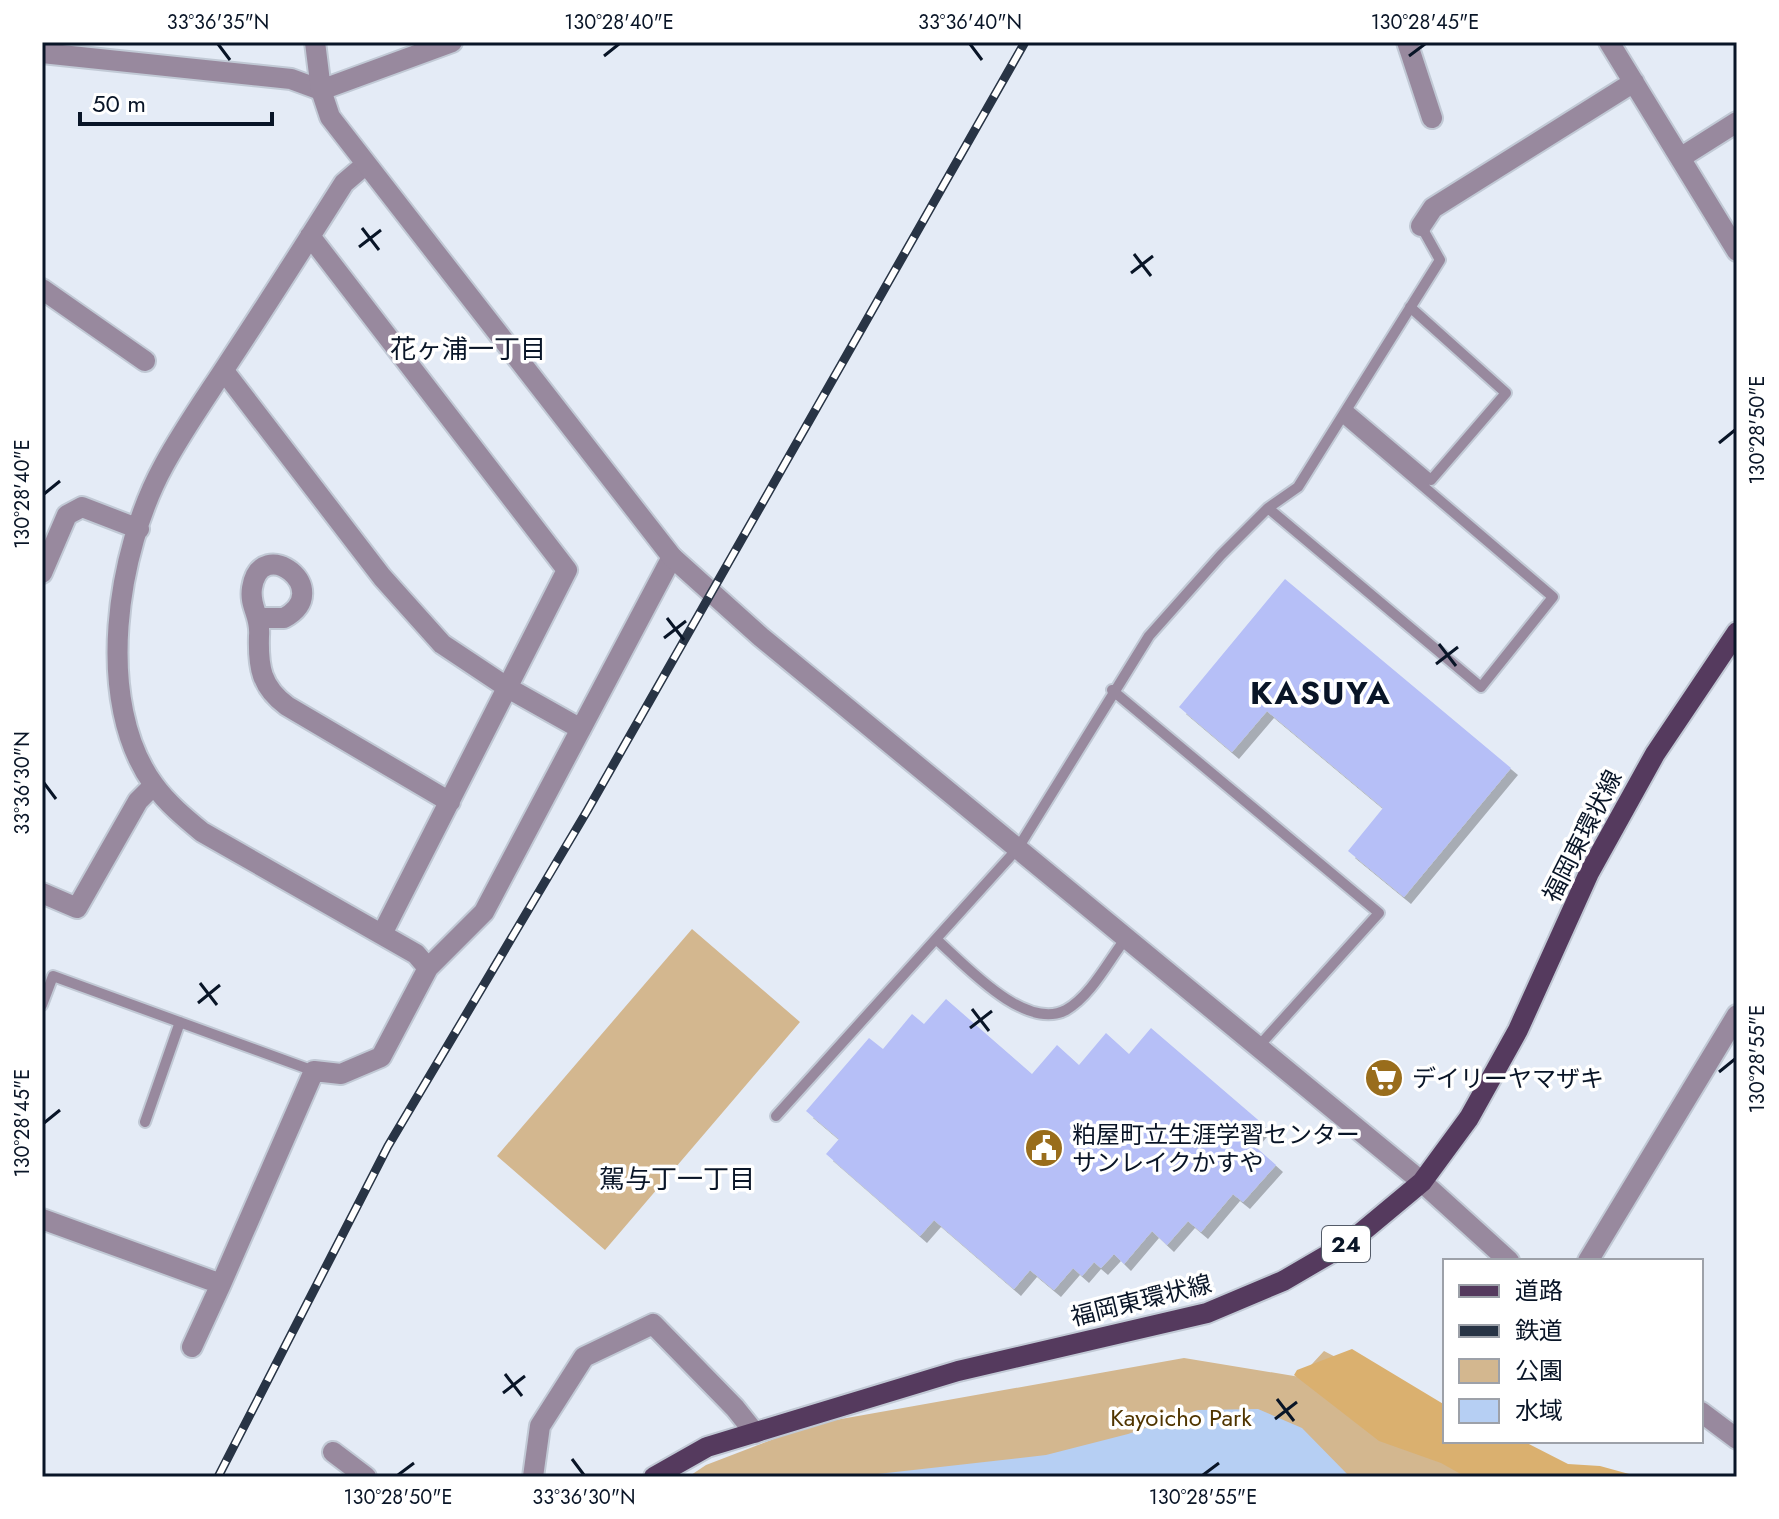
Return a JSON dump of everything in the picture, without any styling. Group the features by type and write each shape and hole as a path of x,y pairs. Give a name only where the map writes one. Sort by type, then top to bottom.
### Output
{"main road":[{"name":"福岡東環状線","path":"654,1477 707,1447 958,1371 1207,1313 1283,1281 1350,1242 1422,1182 1469,1118 1518,1030 1589,873 1655,754 1737,632"}],"street":[{"path":"315,42 321,90 330,117 672,557 761,637 1422,1182 1507,1259"},
{"path":"42,53 291,79 321,90 452,42"},
{"path":"1407,42 1432,118"},
{"path":"1609,42 1737,251"},
{"path":"1421,226 1433,208 1634,82"},
{"path":"1680,158 1737,122"},
{"path":"365,165 344,183 163,467 129,562 119,623 118,678 121,711 129,737 154,785 202,832 416,954 428,968"},
{"path":"310,236 567,570 382,934"},
{"path":"42,289 145,361"},
{"path":"224,371 410,611 442,644 508,688 581,729"},
{"path":"42,573 67,515 82,507 139,529"},
{"path":"192,1347 314,1071 341,1074 381,1057 428,968 484,912 672,557"},
{"path":"260,618 258,663 261,676 275,698 450,802"},
{"path":"42,893 77,908 138,801 154,785"},
{"path":"1589,1259 1737,1015"},
{"path":"42,1219 221,1284"},
{"path":"533,1477 540,1426 584,1357 653,1324 735,1408 755,1433"},
{"path":"1703,1414 1737,1439"},
{"path":"333,1452 366,1477"}],"lane":[{"path":"776,1116 1018,848 1112,690 1149,636 1221,555 1268,508 1298,487 1440,260 1421,226"},
{"path":"1345,413 1431,480 1506,393 1410,307"},
{"path":"1268,508 1481,687 1553,597 1345,413"},
{"path":"1112,690 1379,913 1258,1047"},
{"path":"936,939 1023,1011 1042,1013 1065,1011 1086,992 1126,938"},
{"path":"42,1005 47,974 314,1071"},
{"path":"145,1122 180,1022"}],"green space":[{"path":"692,929 800,1022 605,1250 497,1156"},
{"name":"Kayoicho Park","path":"1324,1351 1443,1413 1443,1443 1584,1477 688,1477 706,1465 813,1424 1184,1358 1300,1377"}],"shaded area":[{"path":"1352,1349 1443,1404 1443,1443 1527,1443 1568,1464 1600,1466 1640,1477 1466,1477 1441,1463 1379,1441 1294,1375 1297,1370"}],"water":[{"path":"1258,1409 1302,1428 1350,1477 851,1477 1046,1455 1128,1434 1198,1410"}],"building":[{"path":"1285,579 1511,768 1404,897 1348,851 1383,808 1267,711 1232,752 1179,707"},
{"name":"粕屋町立生涯学習センター サンレイクかすや","path":"946,999 1032,1074 1057,1045 1079,1065 1106,1033 1129,1054 1151,1028 1264,1125 1250,1142 1276,1165 1243,1202 1233,1194 1201,1232 1188,1221 1167,1245 1152,1231 1124,1264 1114,1254 1101,1268 1094,1262 1082,1276 1073,1268 1054,1290 1030,1270 1014,1289 934,1220 920,1236 826,1154 839,1139 806,1111 869,1038 883,1049 912,1014 924,1024"}],"railway":[{"path":"218,1477 388,1146 587,811 1025,42"}],"place":[{"name":"デイリーヤマザキ","path":"1384,1078"},
{"name":"粕屋町立生涯学習センター サンレイクかすや","path":"1044,1148"}],"district":[{"name":"花ヶ浦一丁目","path":"468,349"},
{"name":"KASUYA","path":"1321,693"},
{"name":"駕与丁一丁目","path":"677,1179"}]}
